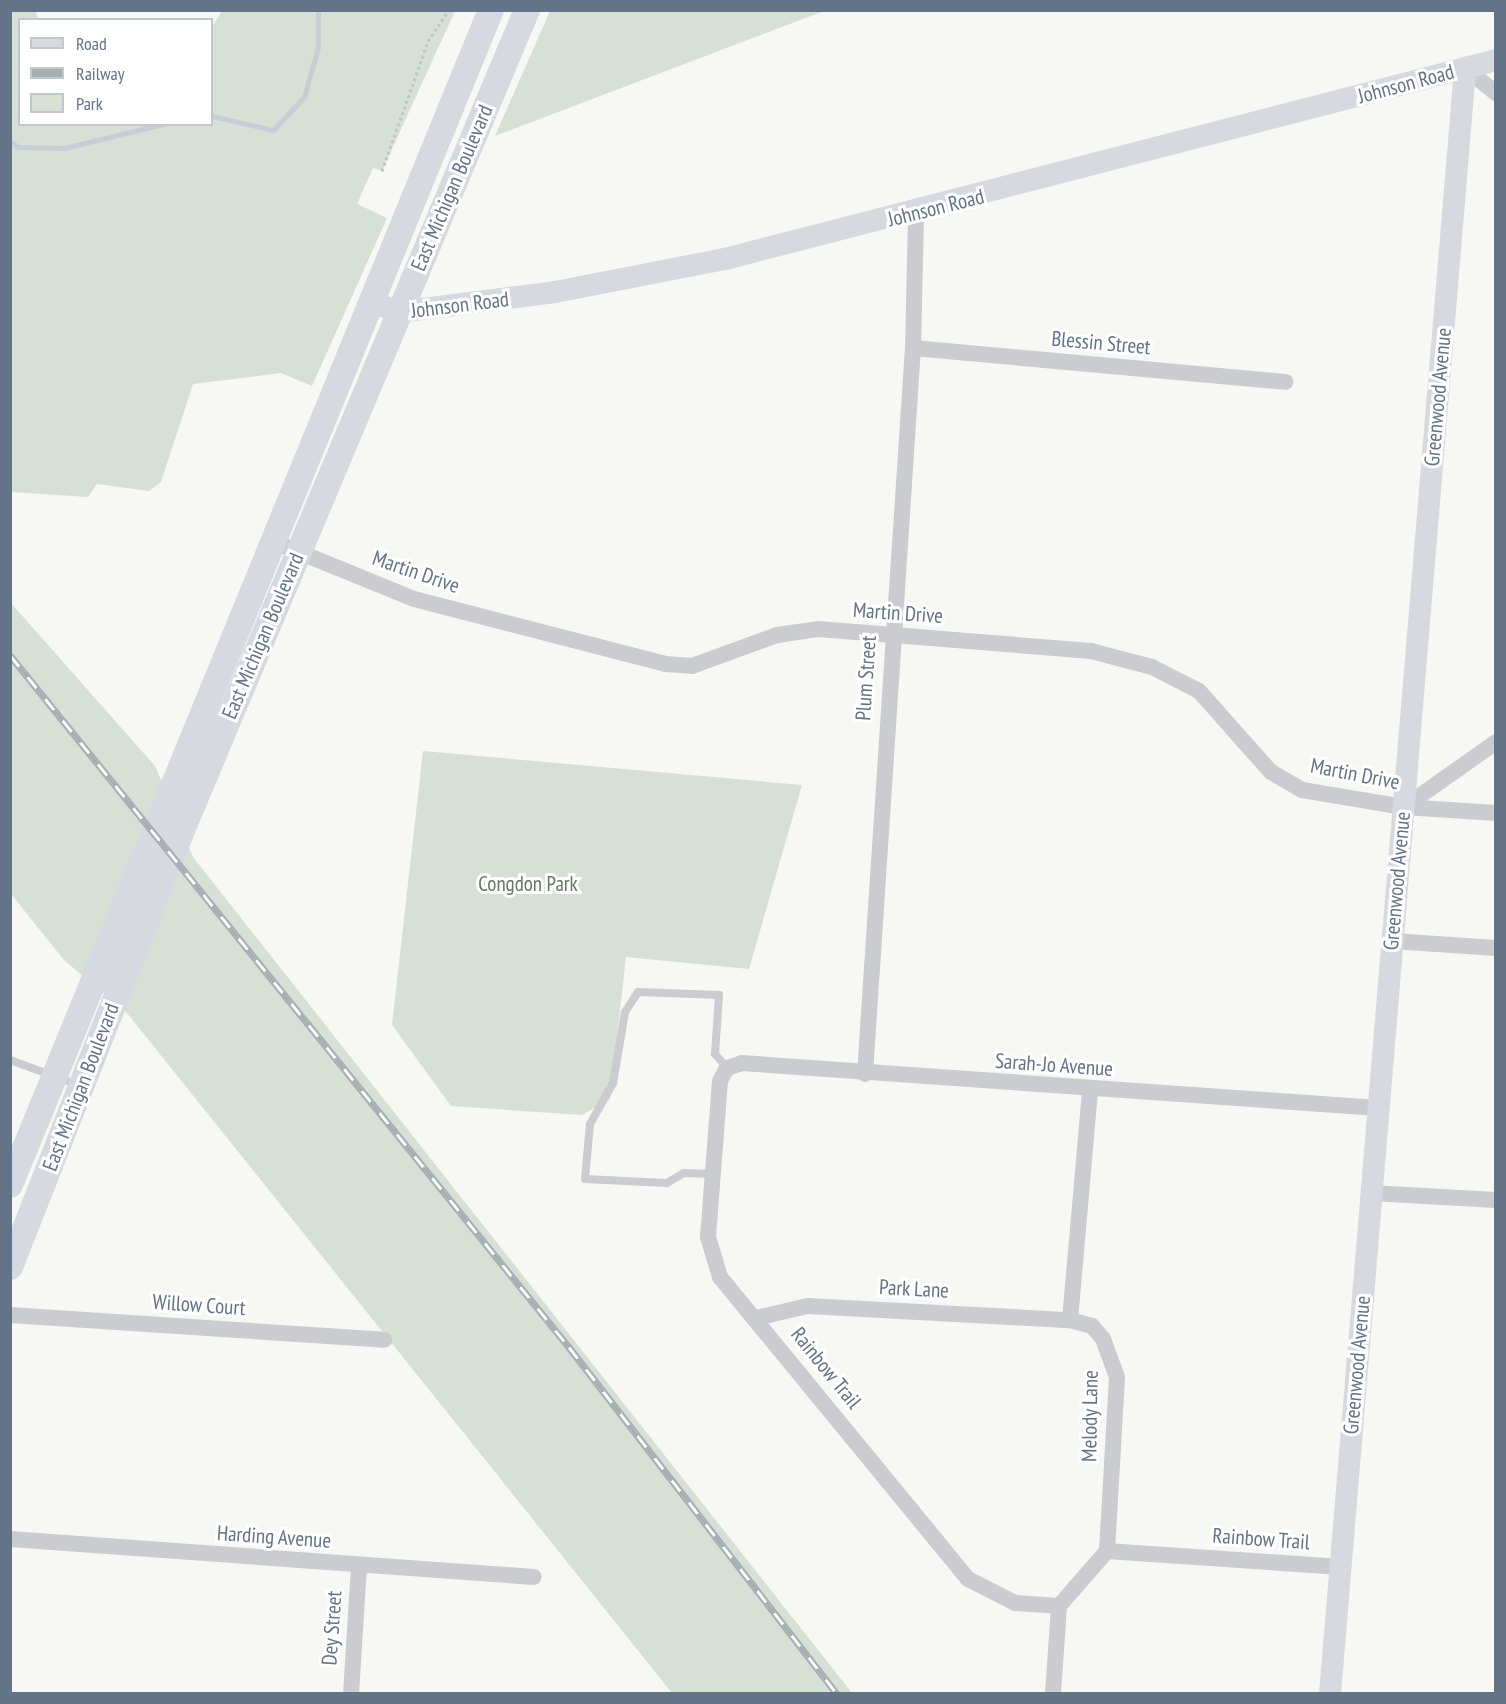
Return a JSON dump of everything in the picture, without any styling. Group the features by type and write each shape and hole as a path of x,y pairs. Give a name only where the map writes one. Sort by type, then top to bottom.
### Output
{"main road":[{"name":"East Michigan Boulevard","path":"10,1185 491,10"},
{"name":"East Michigan Boulevard","path":"10,1266 298,553 527,10"}],"street":[{"name":"Johnson Road","path":"370,301 399,312 577,288 916,214 1496,60"},
{"path":"1465,68 1496,93"},
{"name":"Greenwood Avenue","path":"1330,1694 1465,68"},
{"name":"Plum Street","path":"865,1074 891,634 913,348 916,214"},
{"name":"Blessin Street","path":"913,348 1285,382"},
{"name":"Martin Drive","path":"272,541 414,599 665,664 692,666 777,635 818,629 1091,651 1152,667 1199,691 1271,772 1302,790 1404,807 1496,813"},
{"path":"1404,807 1496,742"},
{"path":"1392,941 1496,948"},
{"name":"Sarah-Jo Avenue","path":"727,1068 742,1063 1090,1090 1378,1108"},
{"name":"Rainbow Trail","path":"727,1068 720,1081 713,1174 712,1257 720,1277 756,1318 968,1579 1015,1604 1059,1606"},
{"path":"1070,1320 1090,1090"},
{"path":"1371,1193 1496,1200"},
{"name":"Park Lane","path":"756,1318 807,1305 1070,1320"},
{"name":"Willow Court","path":"10,1315 384,1340"},
{"name":"Melody Lane","path":"1070,1320 1092,1326 1104,1339 1117,1377 1107,1551"},
{"name":"Harding Avenue","path":"10,1539 534,1577"},
{"path":"1053,1694 1059,1606 1107,1551"},
{"name":"Rainbow Trail","path":"1107,1551 1340,1567"},
{"name":"Dey Street","path":"351,1694 359,1566"}],"lane":[{"path":"713,1174 684,1173 667,1183 585,1179 590,1124 612,1083 625,1012 638,992 719,995 715,1054 727,1068"},
{"path":"10,1060 81,1087"}],"path":[{"path":"382,171 429,41 449,10"}],"green space":[{"path":"550,10 824,11 495,136"},
{"path":"10,11 36,11 38,18 18,18 18,126 213,126 213,25 222,11 455,11 382,171 373,168 357,204 387,218 312,386 281,373 193,384 161,482 149,491 97,484 88,497 11,492"},
{"path":"10,602 155,766 193,857 852,1693 672,1693 127,1013 64,960 11,894"},
{"name":"Congdon Park","path":"423,751 802,785 749,969 626,957 610,1099 582,1115 451,1106 392,1025"}],"waterway":[{"path":"213,116 273,130 304,97 318,47 318,10"},
{"path":"10,141 18,147 64,148 155,126"}],"railway":[{"path":"10,655 569,1347 837,1694"}]}
